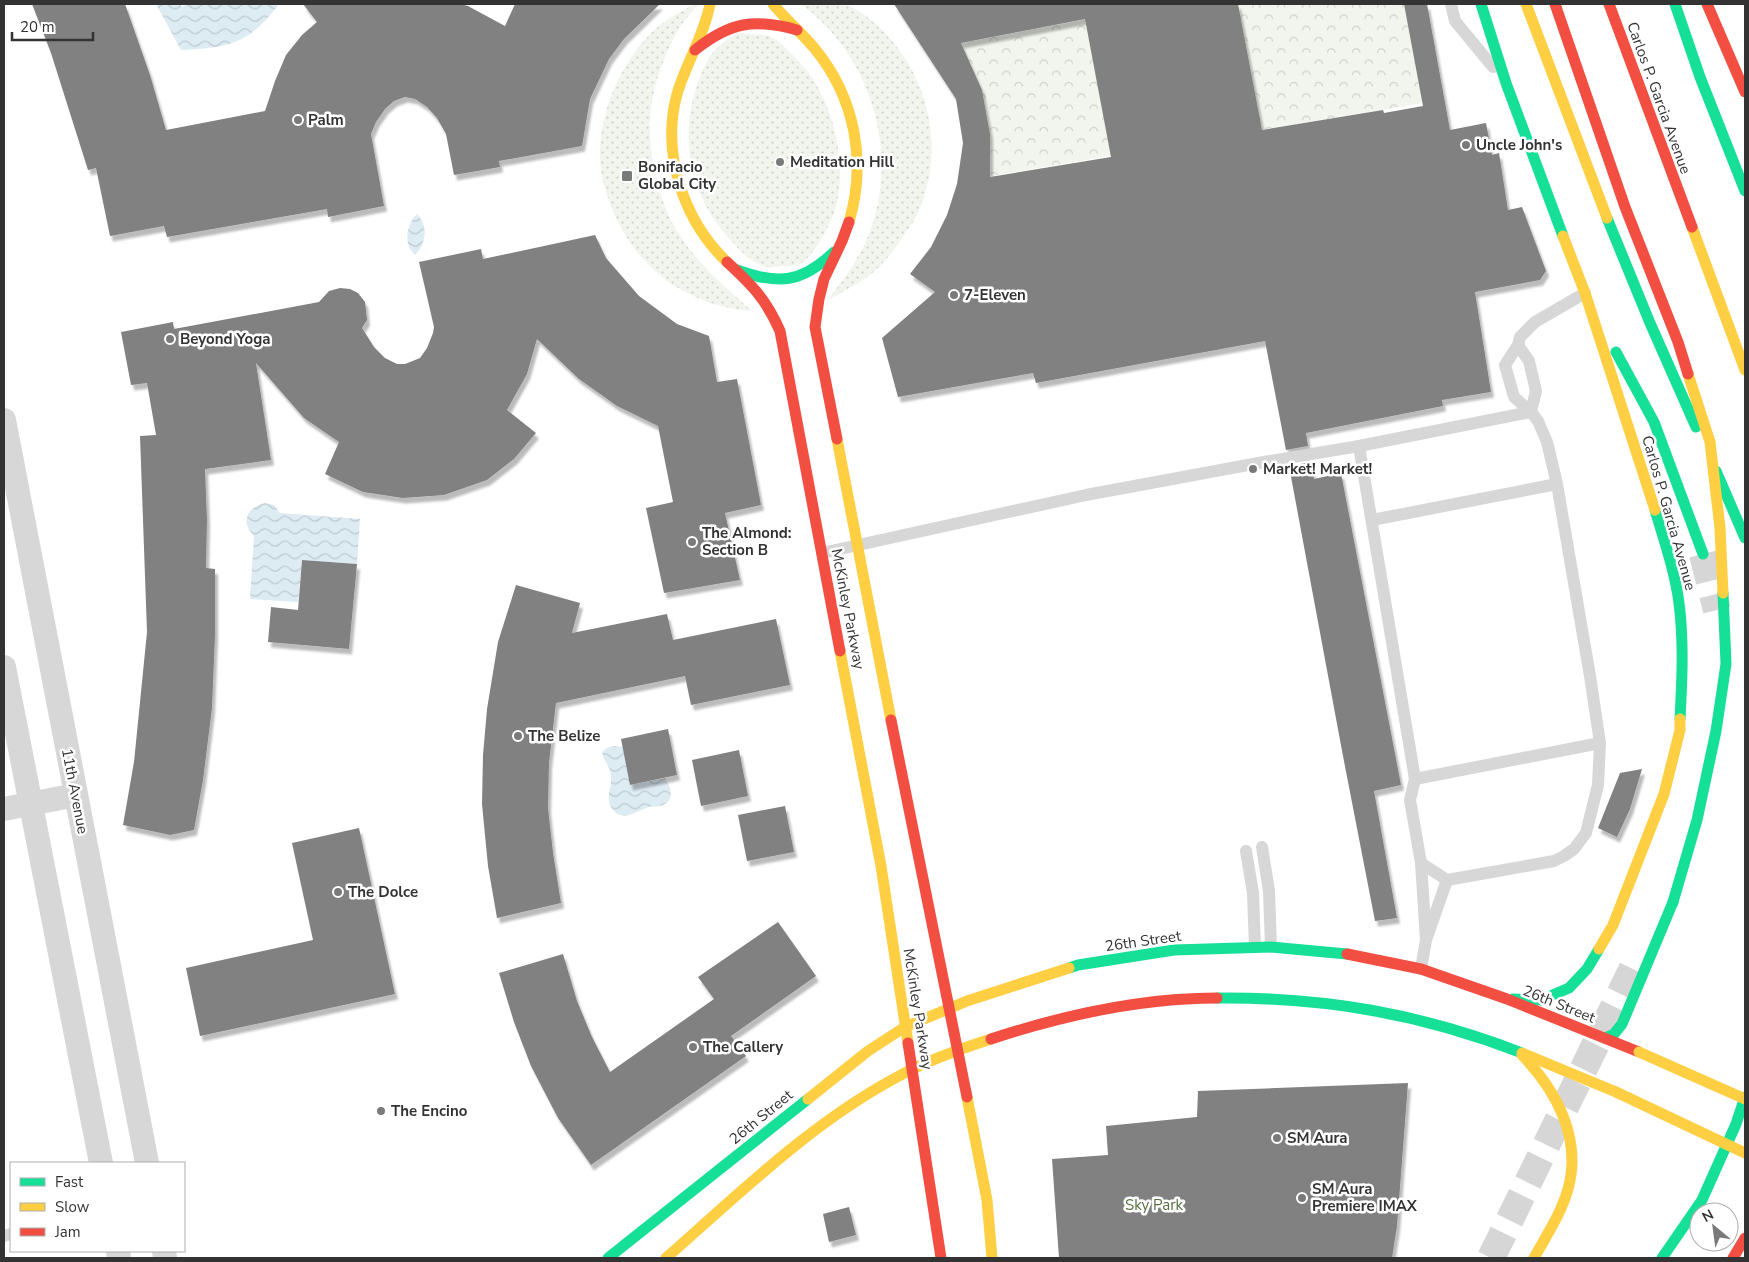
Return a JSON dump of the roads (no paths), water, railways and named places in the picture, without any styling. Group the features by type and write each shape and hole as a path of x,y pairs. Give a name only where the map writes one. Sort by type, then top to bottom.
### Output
{"main road":[{"name":"McKinley Parkway","path":"710,4 706,25 681,78 674,107 671,137 674,167 683,196 696,223 714,248 759,294 769,308 780,331 881,866 941,1258"},
{"name":"McKinley Parkway","path":"773,4 818,51 834,76 847,102 855,131 858,160 857,190 851,218 840,246 826,271 820,289 815,327 898,759 958,1050 986,1200 992,1258"},
{"name":"Carlos P. Garcia Avenue","path":"1481,4 1506,83 1585,293 1658,518 1680,603 1683,657 1680,730 1664,794 1613,925 1587,969 1569,988 1541,1000 1507,999"},
{"path":"1526,4 1607,216 1664,358 1745,538"},
{"path":"1555,4 1609,162 1678,342 1710,442 1720,528 1726,664 1716,731 1697,820 1673,902 1622,1024 1614,1034 1605,1038"},
{"name":"Carlos P. Garcia Avenue","path":"1609,4 1745,370"},
{"path":"1675,4 1700,77 1745,191"},
{"path":"1707,4 1745,92"},
{"path":"694,50 711,36 731,26 753,22 776,23 797,30"},
{"path":"735,270 757,278 781,281 804,275 824,263 840,246"},
{"name":"Carlos P. Garcia Avenue","path":"1585,293 1654,422 1703,554"},
{"name":"26th Street","path":"608,1258 868,1051 905,1028 948,1008 985,994 1078,965 1174,950 1271,947 1355,955 1422,969 1507,999 1605,1038 1745,1098"},
{"path":"666,1258 828,1121 872,1091 912,1069 998,1036 1059,1018 1123,1005 1187,998 1251,996 1315,1000 1378,1010 1441,1025 1502,1046 1616,1092 1745,1153"},
{"path":"1522,1055 1535,1067 1553,1091 1566,1123 1572,1158 1568,1190 1534,1258"},
{"path":"1662,1258 1702,1200 1736,1124 1745,1098"},
{"path":"1733,1258 1745,1238"}],"street":[{"name":"11th Avenue","path":"4,420 147,1162"},
{"path":"4,667 100,1162"},
{"path":"4,809 76,795"}],"lane":[{"path":"1451,4 1455,21 1506,83"},
{"path":"1421,863 1447,880 1554,861 1574,849 1586,832 1598,785 1600,743 1579,609 1557,484 1547,442 1538,421 1514,397 1505,365 1518,345 1520,337 1535,322 1585,293"},
{"path":"1518,345 1529,361 1536,391 1531,412"},
{"path":"822,553 1086,495 1359,446 1531,412"},
{"path":"1359,446 1415,778 1410,800 1421,863 1426,940"},
{"path":"1372,520 1557,484"},
{"path":"1415,778 1600,743"},
{"path":"1262,848 1269,891 1271,947"},
{"path":"1246,850 1253,893 1255,947"},
{"path":"1422,969 1426,940 1447,880"}],"water":[{"path":"156,4 180,4 182,7 188,4 279,4 258,28 237,41 212,48 181,50"},
{"path":"417,214 425,229 425,235 422,246 415,255 409,246 407,234 413,218"},
{"path":"265,503 274,505 280,513 360,519 357,564 302,560 298,602 250,599 254,536 247,526 247,520 254,508"},
{"path":"613,746 623,747 631,785 665,778 671,794 665,804 649,807 626,816 617,814 613,810 609,802 611,773 602,752"}],"tunnel":[{"path":"1703,554 1717,610"},
{"path":"1491,1258 1634,966"}],"place":[{"name":"Palm","path":"298,120"},
{"name":"Uncle John's","path":"1466,145"},
{"name":"Meditation Hill","path":"780,162"},
{"name":"Bonifacio Global City","path":"627,176"},
{"name":"7-Eleven","path":"954,295"},
{"name":"Beyond Yoga","path":"170,339"},
{"name":"Market! Market!","path":"1253,469"},
{"name":"The Almond: Section B","path":"692,542"},
{"name":"The Belize","path":"518,736"},
{"name":"The Dolce","path":"338,892"},
{"name":"The Callery","path":"693,1047"},
{"name":"The Encino","path":"381,1111"},
{"name":"SM Aura","path":"1277,1138"},
{"name":"SM Aura Premiere IMAX","path":"1302,1198"}],"park label":[{"name":"Sky Park","path":"1154,1205"}]}
